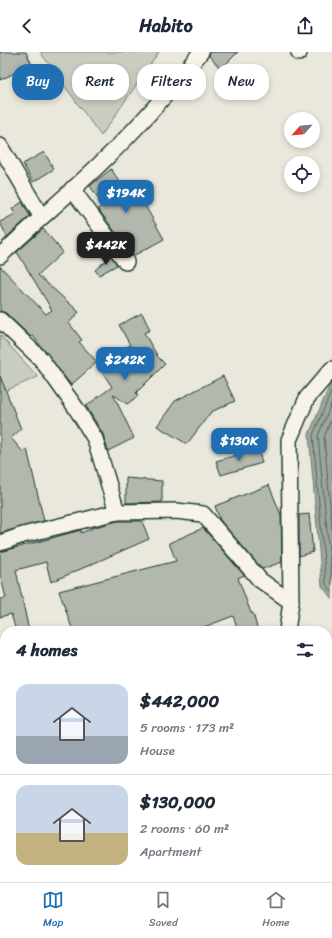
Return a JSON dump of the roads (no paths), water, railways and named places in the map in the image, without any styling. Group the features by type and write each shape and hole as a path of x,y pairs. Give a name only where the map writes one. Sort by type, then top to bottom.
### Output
{"street":[{"path":"0,256 41,216 102,163 163,98 201,52"},
{"path":"0,146 41,216"},
{"path":"72,189 126,262"},
{"path":"0,320 41,359 76,408 95,438 117,512"},
{"path":"288,626 291,602 289,440 307,398 332,369"},
{"path":"0,543 23,535 117,512 176,511 202,514 260,580 291,602"}],"water":[{"path":"332,380 332,599 322,586 309,434"}]}
